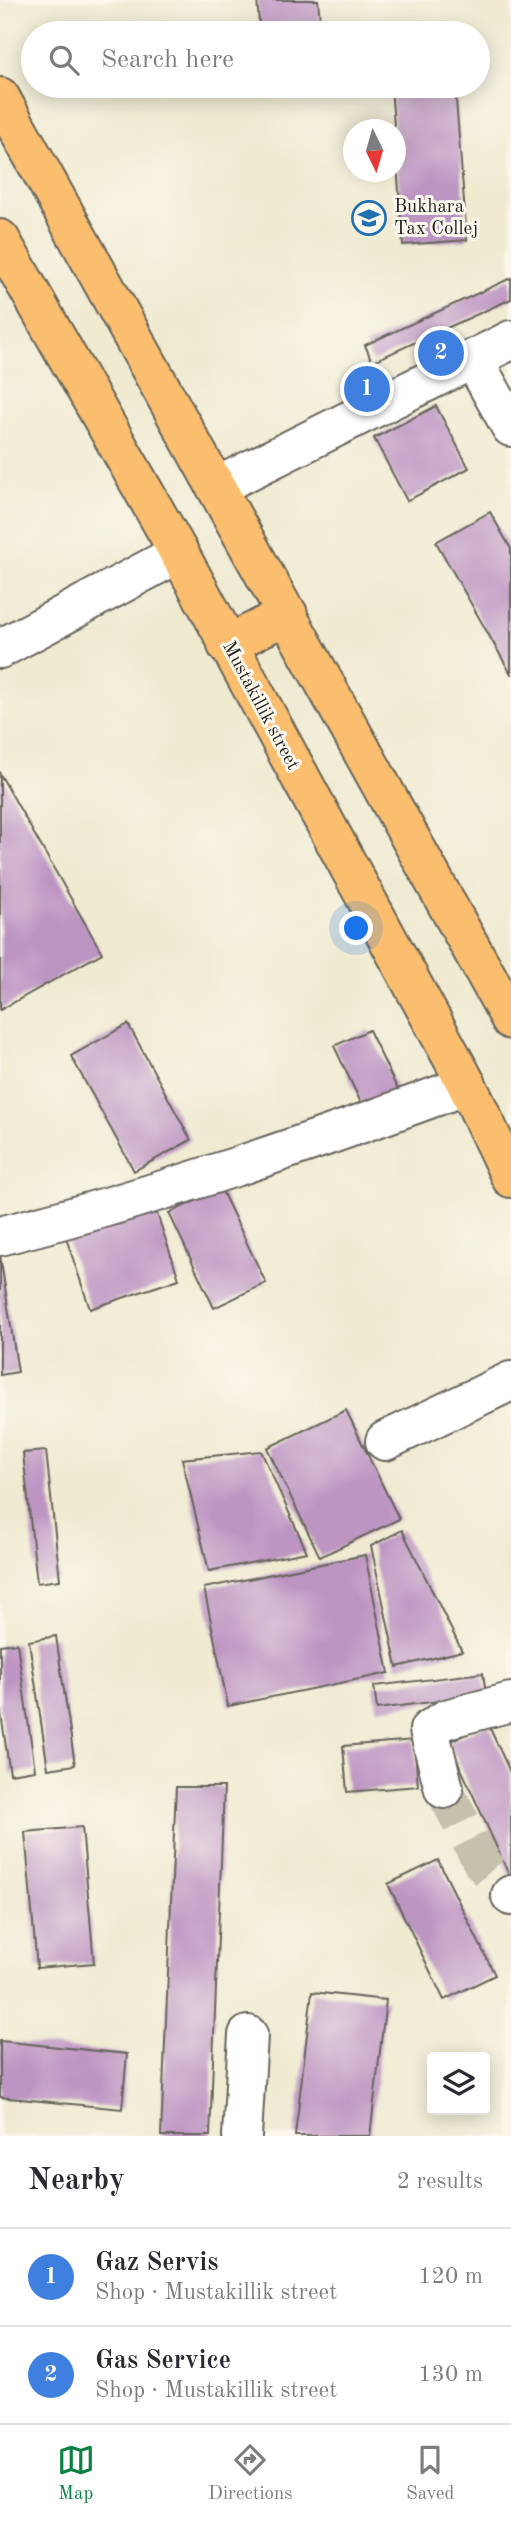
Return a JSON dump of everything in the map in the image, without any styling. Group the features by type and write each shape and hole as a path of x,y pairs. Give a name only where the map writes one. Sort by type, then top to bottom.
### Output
{"main road":[{"path":"0,97 216,487 507,1002"},
{"name":"Mustakillik street","path":"0,239 179,553 467,1085 511,1178"},
{"path":"227,645 288,614"}],"street":[{"path":"216,487 511,340"},
{"path":"473,359 511,427"},
{"path":"0,649 179,553"},
{"path":"0,1236 97,1212 300,1147 467,1085"},
{"path":"385,1441 511,1381"},
{"path":"444,1789 429,1730 446,1718 511,1702"},
{"path":"242,2136 248,2035"}],"building":[{"path":"257,0 318,0 320,21 259,21"},
{"path":"392,98 456,98 467,240 403,245 398,182 406,182 406,119 393,119"},
{"path":"511,278 511,299 372,362 365,345"},
{"path":"436,406 469,468 407,501 374,438"},
{"path":"490,512 511,549 511,674 436,542"},
{"path":"0,774 102,953 0,1010"},
{"path":"128,1024 191,1140 134,1171 71,1056"},
{"path":"369,1030 398,1090 363,1107 334,1046"},
{"path":"221,1189 266,1283 214,1308 169,1213"},
{"path":"155,1208 179,1279 90,1309 66,1238"},
{"path":"0,1255 18,1372 0,1375"},
{"path":"346,1410 399,1519 320,1557 267,1448"},
{"path":"46,1451 60,1580 37,1583 23,1453"},
{"path":"261,1451 307,1552 209,1571 182,1459"},
{"path":"402,1530 462,1651 397,1667 371,1546"},
{"path":"365,1555 389,1673 228,1706 204,1588"},
{"path":"56,1636 75,1765 48,1769 29,1641"},
{"path":"17,1643 35,1770 10,1774 0,1707 0,1645"},
{"path":"483,1673 486,1695 377,1709 374,1686"},
{"path":"488,1724 511,1774 511,1879 449,1742"},
{"path":"414,1740 418,1786 347,1792 343,1746"},
{"path":"176,1787 224,1787 210,2136 161,2136"},
{"path":"82,1827 94,1963 37,1968 25,1832"},
{"path":"438,1860 495,1975 444,2000 388,1884"},
{"path":"312,1992 386,2000 370,2136 295,2136"},
{"path":"0,2041 127,2054 122,2109 0,2097"}],"tunnel":[{"path":"444,1789 482,1863 511,1895"}],"place":[{"name":"Bukhara Tax Collej","path":"369,218"},
{"name":"Gas Service","path":"441,353"},
{"name":"Gaz Servis","path":"367,389"}]}
